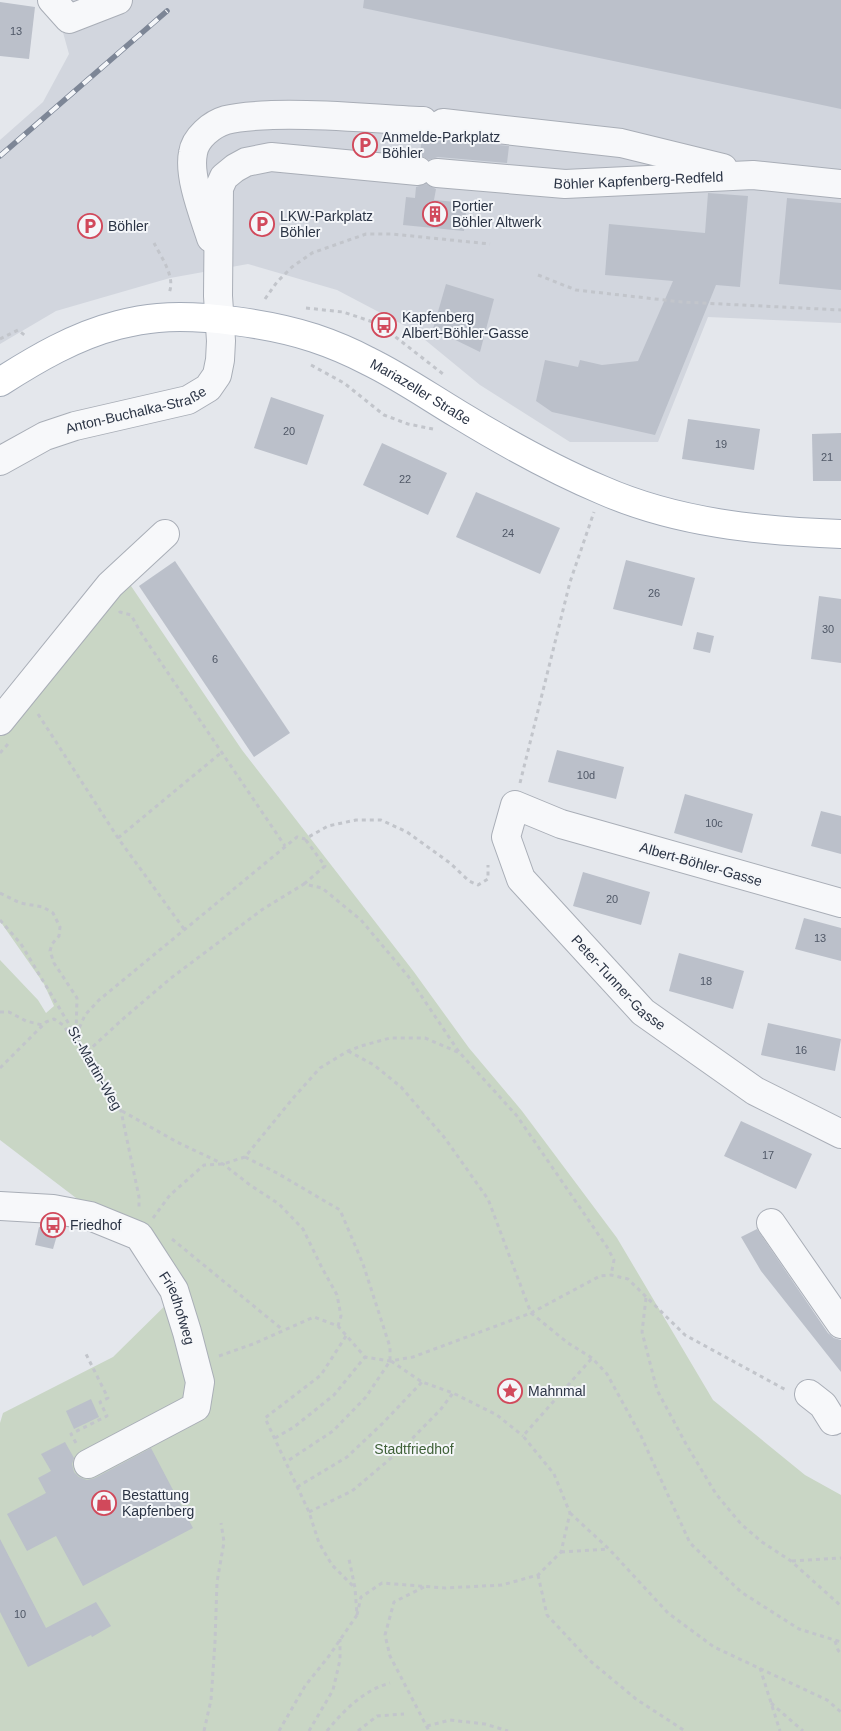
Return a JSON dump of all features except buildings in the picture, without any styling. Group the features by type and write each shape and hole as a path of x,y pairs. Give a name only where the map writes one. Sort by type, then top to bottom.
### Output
{"main road":[{"name":"Mariazeller Straße","path":"0,382 78,338 117,326 156,318 185,317 259,325 314,337 369,361 460,416 553,467 599,506 642,506 690,518 757,528 841,534"}],"street":[{"path":"52,0 69,19 118,0"},
{"path":"218,259 200,205 193,172 193,152 204,132 216,124 227,120 257,116 301,114 433,122 621,143 753,175"},
{"name":"Böhler Kapfenberg-Redfeld","path":"220,320 218,259 219,188 224,177 246,162 271,158 565,184 753,175 841,184"},
{"name":"Anton-Buchalka-Straße","path":"0,461 46,436 75,426 188,400 208,388 217,375 220,360 220,320"},
{"path":"6,730 110,585 165,534"},
{"name":"Albert-Böhler-Gasse","path":"515,805 561,824 841,903"},
{"name":"Peter-Tunner-Gasse","path":"515,805 506,837 521,879 643,1012 755,1091 841,1134"},
{"path":"0,1206 53,1209 90,1216 138,1236"},
{"path":"771,1223 841,1324"},
{"name":"Friedhofweg","path":"83,1455 196,1407 200,1382 174,1290 138,1236"},
{"path":"799,1393 837,1412"}],"path":[{"path":"265,299 277,282 292,267 312,253 366,234 392,234 490,244"},
{"path":"154,243 169,271 172,286 168,294"},
{"path":"538,275 576,290 682,302 841,310"},
{"path":"256,298 272,301"},
{"path":"304,308 343,312 379,324 449,379"},
{"path":"0,339 18,330 31,341"},
{"path":"305,362 344,383 384,415 408,424 435,430"},
{"path":"515,805 570,582 599,506"},
{"path":"113,620 120,612 131,615 286,846"},
{"path":"30,718 36,711 118,838 184,928"},
{"path":"0,753 6,730"},
{"path":"118,838 222,752"},
{"path":"305,839 328,826 356,820 381,820 408,832 450,863 469,881 478,885 488,879 487,858"},
{"path":"76,1035 85,1015 99,1000 184,928 297,837 305,839 325,866 304,884 263,909 171,978 87,1052"},
{"path":"304,884 322,888 361,920 408,976 460,1052 517,1116 570,1190 608,1247 614,1260 611,1275"},
{"path":"0,893 20,903 44,908 53,913 60,927 59,936 52,944 50,951 54,963 77,998 76,1035"},
{"name":"St.-Martin-Weg","path":"0,920 21,944 122,1111 138,1197 138,1236"},
{"path":"0,1012 9,1012 26,1021 42,1026"},
{"path":"0,1068 42,1026 54,1019 63,1025 70,1035 76,1035"},
{"path":"138,1236 170,1195 204,1165 223,1164 245,1157 320,1068 348,1051 390,1038 425,1038 460,1052"},
{"path":"348,1051 374,1066 401,1087 444,1137 488,1199 531,1313 568,1343 592,1358 607,1374 641,1436 690,1543 741,1592 799,1628 841,1642"},
{"path":"122,1111 176,1142 223,1164 279,1204 303,1229 337,1295 341,1316 338,1326"},
{"path":"245,1157 285,1177 340,1210 363,1264 390,1348 390,1361 366,1397 333,1431 286,1462"},
{"path":"176,1242 283,1330"},
{"path":"213,1358 253,1344 314,1317 338,1326 366,1357 390,1361 413,1357 531,1313 600,1276 611,1275 628,1279 685,1335 799,1393"},
{"path":"646,1297 642,1332 657,1390 716,1494 741,1524 762,1542 792,1561 841,1606"},
{"path":"346,1336 320,1375 265,1418 309,1512 320,1543 332,1565 355,1588"},
{"path":"83,1455 71,1434 107,1416 100,1402 108,1398 85,1352"},
{"path":"275,1438 294,1427 334,1395 366,1357"},
{"path":"524,1436 592,1358"},
{"path":"390,1361 422,1382 454,1393 497,1415 524,1436 554,1474 570,1514 609,1548 668,1612 714,1647 827,1700 841,1712"},
{"path":"297,1487 347,1457 422,1382"},
{"path":"309,1512 352,1491 403,1448 442,1409 454,1393"},
{"path":"279,1731 305,1686 356,1615 361,1597 382,1583 445,1588 502,1585 538,1575 561,1552 570,1514"},
{"path":"204,1731 211,1700 217,1582 224,1542 221,1523"},
{"path":"561,1552 609,1548"},
{"path":"792,1561 841,1558"},
{"path":"349,1559 355,1588 356,1615"},
{"path":"538,1575 547,1615 589,1660 636,1699 685,1731"},
{"path":"424,1586 394,1602 385,1635 390,1656 429,1731"},
{"path":"309,1731 333,1690 340,1660 340,1638"},
{"path":"835,1641 841,1654"},
{"path":"760,1668 780,1731"},
{"path":"327,1731 339,1716 364,1694 390,1683"},
{"path":"770,1702 803,1731"},
{"path":"358,1731 378,1716 404,1714"},
{"path":"427,1726 450,1720 485,1724 508,1731"}],"shaded area":[{"path":"43,0 841,0 841,323 708,317 658,442 570,442 480,385 413,330 337,290 248,264 170,278 56,311 0,344 0,140 43,102 69,54 57,11"}],"green space":[{"name":"Stadtfriedhof","path":"129,583 242,750 414,972 469,1048 522,1111 617,1238 713,1400 805,1475 841,1495 841,1731 0,1731 0,1423 3,1413 113,1357 180,1291 80,1201 0,1140 0,960 38,1000 46,1013 54,1006 44,984 0,921 0,734"}],"railway":[{"path":"0,156 167,11"}],"place":[{"name":"Anmelde-Parkplatz Böhler","path":"365,145"},
{"name":"Portier Böhler Altwerk","path":"435,214"},
{"name":"LKW-Parkplatz Böhler","path":"262,224"},
{"name":"Böhler","path":"90,226"},
{"name":"Kapfenberg Albert-Böhler-Gasse","path":"384,325"},
{"name":"Friedhof","path":"53,1225"},
{"name":"Mahnmal","path":"510,1391"},
{"name":"Bestattung Kapfenberg","path":"104,1503"}]}
